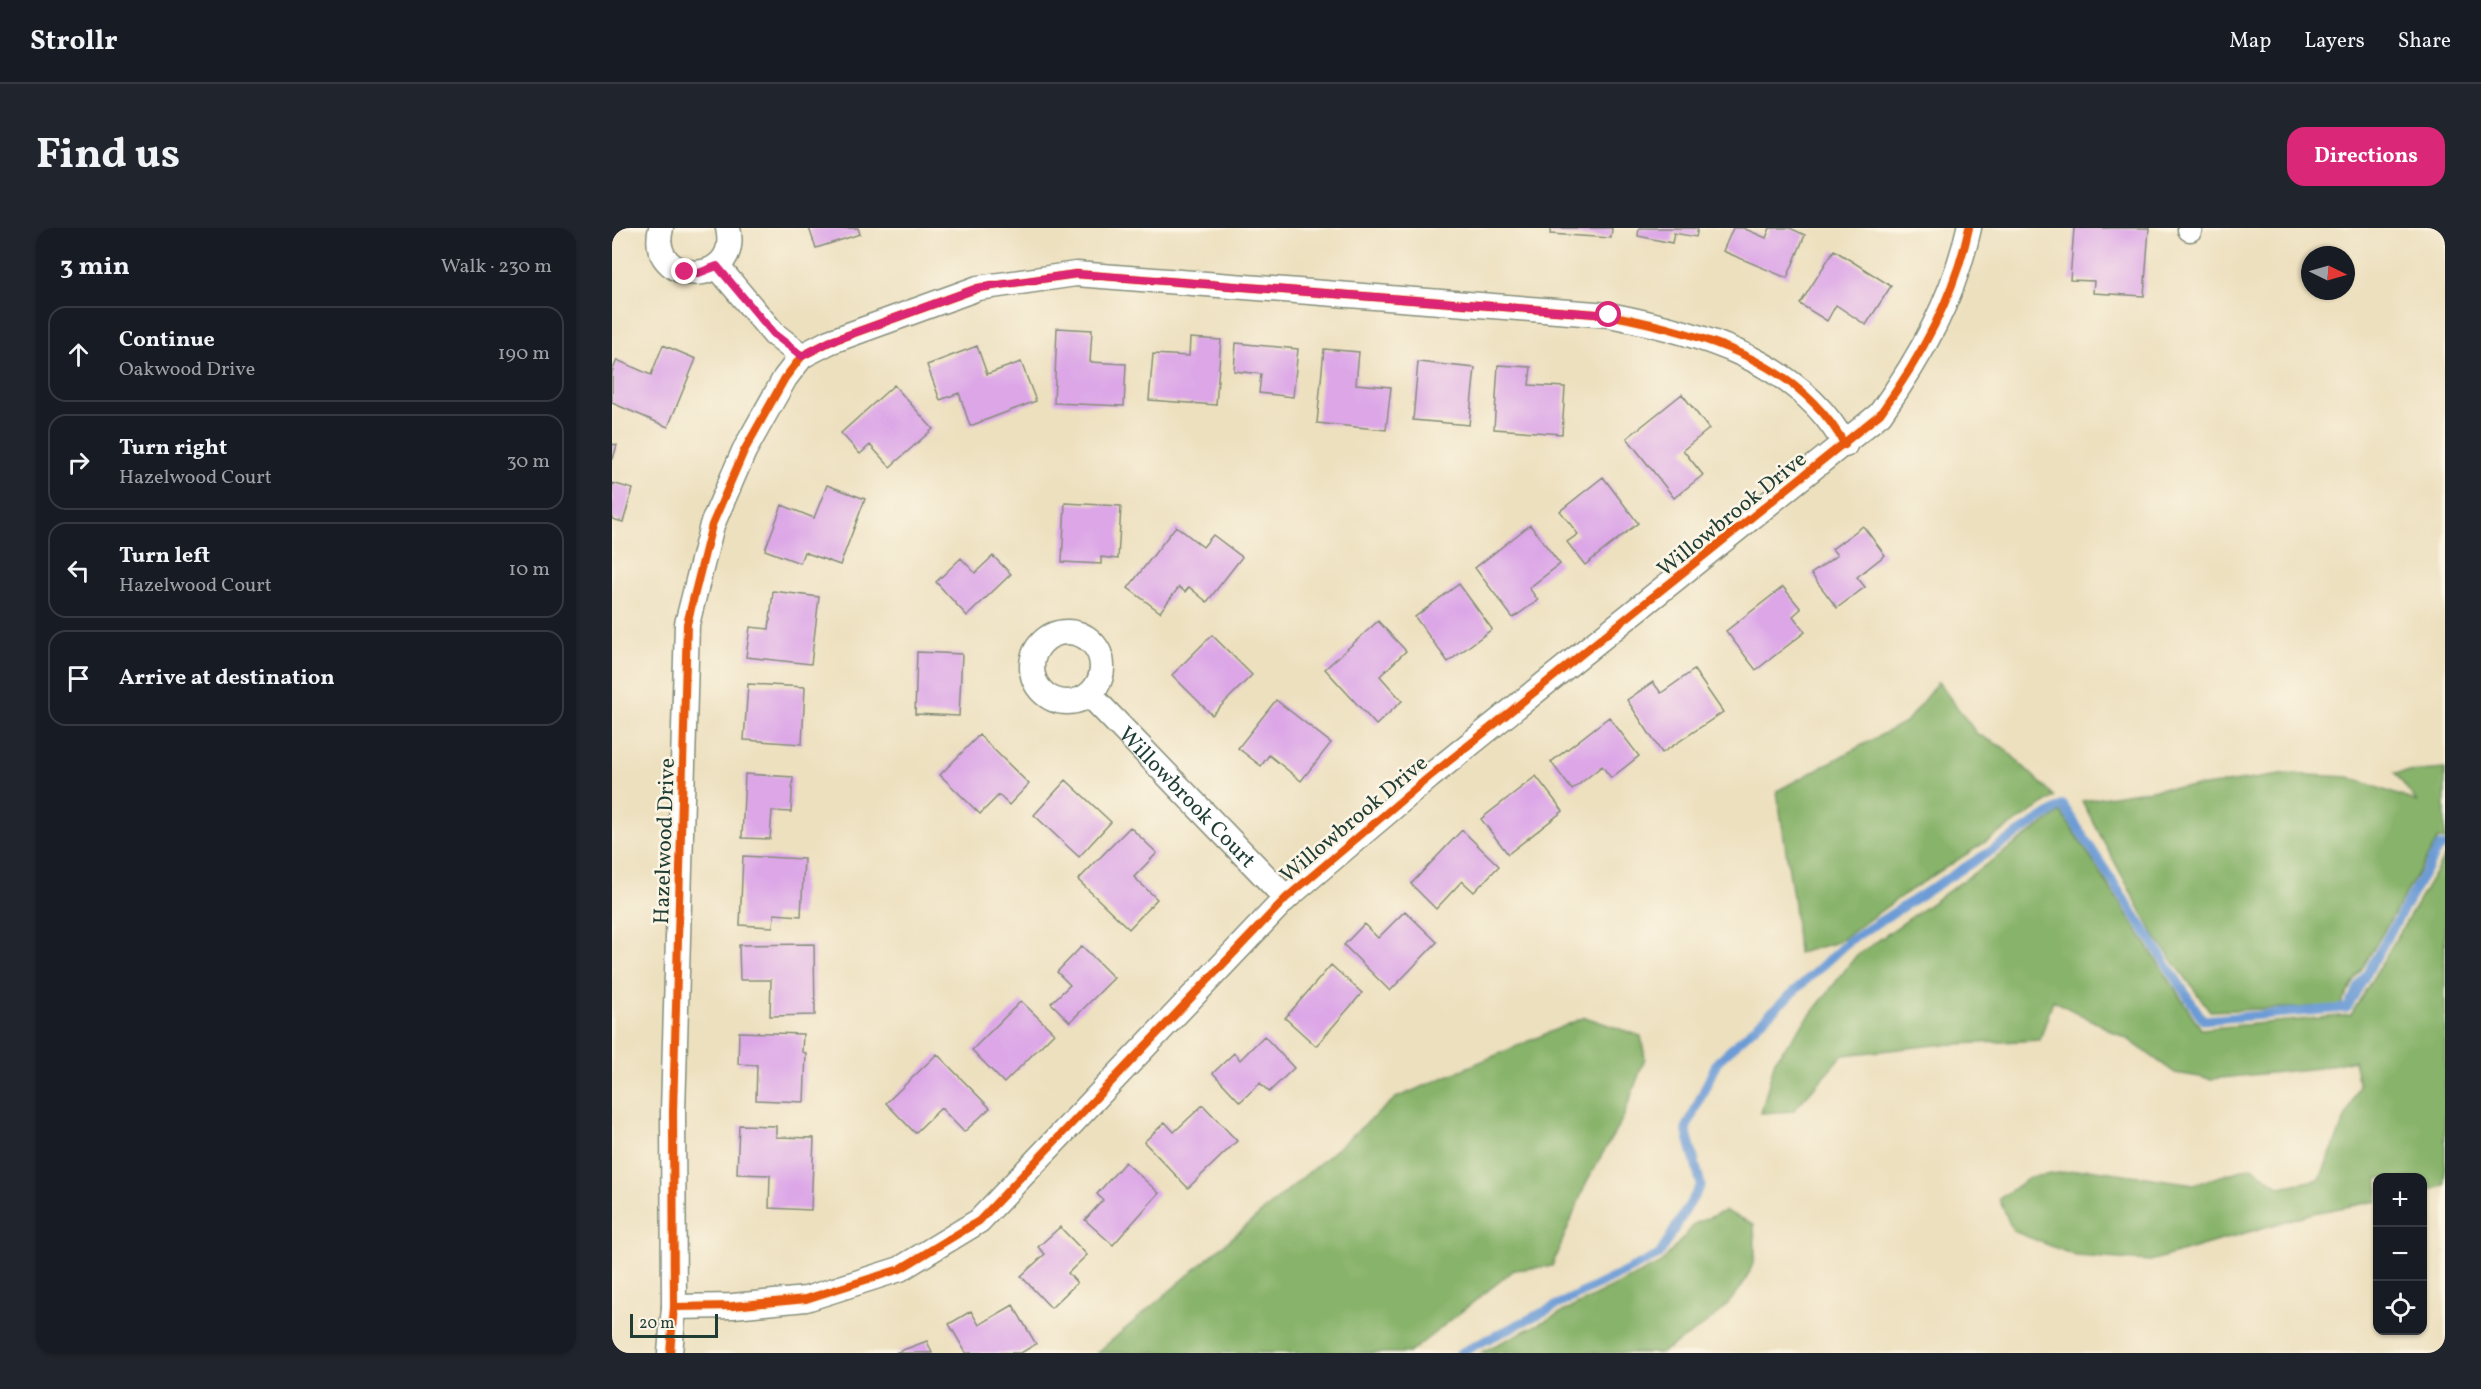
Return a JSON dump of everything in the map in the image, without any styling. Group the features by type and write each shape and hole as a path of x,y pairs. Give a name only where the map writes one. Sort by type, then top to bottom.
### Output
{"street":[{"path":"662,228 660,247 665,258 674,267 696,274 717,266 729,247 728,228"},
{"name":"Willowbrook Drive","path":"674,1307 733,1306 806,1299 900,1269 979,1221 1286,898 1429,777 1845,445 1880,414 1911,372 1933,332 1950,291 1969,228"},
{"path":"717,266 774,334 802,356 829,342 978,288 1076,274 1609,315 1671,327 1732,348 1783,378 1816,404 1835,425 1845,445"},
{"name":"Hazelwood Drive","path":"670,1353 674,1307 673,1112 687,624 712,525 744,451 785,378 802,356"},
{"name":"Willowbrook Court","path":"1090,695 1286,898"}],"green space":[{"path":"1938,682 1977,734 2003,747 2055,797 1903,895 1838,942 1798,953 1794,904 1777,791 1907,721"},
{"path":"2445,769 2445,840 2438,839 2340,1006 2210,1011 2154,935 2082,801 2163,788 2205,786 2288,774 2349,777 2417,802 2395,773"},
{"path":"2061,812 2201,1029 2351,1015 2445,856 2445,1185 2427,1191 2427,1173 2373,1173 2373,1202 2313,1213 2150,1261 2076,1256 2013,1231 1999,1199 2030,1177 2089,1169 2194,1184 2252,1167 2280,1187 2320,1179 2359,1085 2354,1060 2319,1068 2212,1079 2175,1073 2129,1040 2053,1000 2040,1040 1936,1045 1843,1055 1793,1111 1761,1113 1775,1060 1856,956"},
{"path":"1585,1017 1641,1036 1645,1058 1623,1118 1587,1181 1552,1266 1514,1270 1409,1353 1097,1353 1396,1098"},
{"path":"1725,1211 1754,1224 1754,1262 1745,1280 1726,1306 1701,1327 1674,1345 1660,1353 1480,1353 1661,1263 1696,1223"}],"building":[{"path":"809,228 858,228 860,234 816,248"},
{"path":"1551,228 1612,228 1611,238 1550,234"},
{"path":"1639,228 1698,228 1696,237 1674,233 1672,243 1638,236"},
{"path":"1733,228 1743,228 1766,238 1770,228 1790,228 1805,235 1787,278 1723,251"},
{"path":"2074,228 2149,228 2144,296 2093,293 2094,281 2070,280"},
{"path":"1834,250 1891,286 1866,325 1836,305 1827,321 1800,304"},
{"path":"1057,328 1092,330 1090,362 1126,364 1124,406 1054,403"},
{"path":"1190,338 1221,340 1216,405 1149,400 1153,354 1189,356"},
{"path":"1236,343 1298,349 1293,397 1259,393 1261,374 1234,371"},
{"path":"663,345 696,359 668,427 612,403 612,372 617,360 651,375"},
{"path":"977,346 987,374 1021,362 1036,401 970,426 959,393 940,400 927,365"},
{"path":"1324,349 1359,352 1356,384 1391,387 1386,430 1317,423"},
{"path":"1418,362 1475,368 1469,425 1413,420"},
{"path":"1498,365 1531,367 1529,385 1565,387 1562,434 1494,429"},
{"path":"894,385 933,429 890,467 870,445 860,454 841,433"},
{"path":"1682,394 1709,429 1683,450 1703,475 1674,498 1627,438"},
{"path":"612,444 617,445 613,459 612,459"},
{"path":"1603,477 1638,523 1585,565 1567,542 1578,534 1560,511"},
{"path":"612,483 633,489 623,522 612,519"},
{"path":"827,485 865,499 840,565 804,552 800,563 765,550 782,505 814,518"},
{"path":"1065,503 1121,506 1118,559 1101,557 1101,564 1062,562"},
{"path":"1530,525 1560,564 1529,588 1538,600 1513,618 1475,568"},
{"path":"1176,526 1203,547 1213,535 1242,557 1207,602 1189,587 1185,592 1179,587 1160,612 1128,588"},
{"path":"1863,526 1885,555 1857,577 1865,587 1837,608 1811,574 1837,555 1832,549"},
{"path":"993,556 1011,574 967,616 936,582 961,558 975,573"},
{"path":"1459,584 1492,629 1448,662 1415,617"},
{"path":"1783,587 1801,609 1793,616 1805,632 1756,670 1726,631"},
{"path":"773,591 819,597 811,664 746,657 750,627 769,629"},
{"path":"1378,621 1406,651 1380,676 1402,701 1376,725 1325,669"},
{"path":"1212,635 1252,675 1212,715 1172,675"},
{"path":"917,652 962,654 959,716 915,714"},
{"path":"1694,670 1723,712 1662,753 1627,700 1653,682 1661,693"},
{"path":"748,684 805,687 802,744 744,740"},
{"path":"1276,700 1331,743 1301,781 1269,755 1261,766 1238,748"},
{"path":"1609,717 1639,756 1611,778 1602,766 1572,790 1551,762"},
{"path":"979,735 1029,784 1009,805 999,795 980,814 940,775"},
{"path":"745,774 793,777 791,812 772,811 770,839 742,838"},
{"path":"1536,776 1563,811 1508,854 1481,819"},
{"path":"1066,780 1111,822 1079,857 1034,815"},
{"path":"1130,827 1157,853 1134,877 1157,899 1129,929 1078,880"},
{"path":"1462,830 1499,866 1474,892 1462,881 1436,909 1411,884"},
{"path":"743,856 804,859 801,916 774,914 773,927 740,925"},
{"path":"1405,911 1437,942 1390,991 1344,945 1364,924 1378,938"},
{"path":"814,944 815,1015 770,1016 771,980 740,980 739,945"},
{"path":"1082,946 1114,978 1070,1022 1051,1003 1070,985 1057,972"},
{"path":"1331,965 1362,993 1316,1046 1285,1018"},
{"path":"1021,1001 1054,1033 1004,1083 972,1050"},
{"path":"739,1032 803,1034 802,1052 806,1053 804,1102 756,1100 757,1065 738,1064"},
{"path":"1264,1036 1294,1068 1269,1092 1260,1083 1240,1102 1213,1073 1234,1053 1240,1060"},
{"path":"937,1054 990,1108 964,1132 941,1108 915,1133 886,1103"},
{"path":"1203,1105 1237,1141 1188,1188 1144,1142 1165,1122 1174,1132"},
{"path":"739,1125 776,1126 776,1137 814,1138 811,1210 769,1208 770,1175 737,1174"},
{"path":"1125,1162 1159,1193 1113,1245 1085,1220 1103,1200 1097,1194"},
{"path":"1060,1227 1087,1255 1068,1273 1077,1283 1051,1308 1021,1276 1045,1254 1038,1247"},
{"path":"1013,1305 1036,1344 1021,1353 966,1353 949,1324 971,1311 979,1325"},
{"path":"927,1341 932,1353 895,1353"}],"waterway":[{"path":"1460,1353 1659,1255 1701,1185 1686,1129 1717,1062 1849,941 2063,805 2203,1020 2347,1008 2440,846 2445,847"}],"cycle path":[{"path":"674,1307 733,1306 806,1299 900,1269 979,1221 1286,898 1429,777 1880,414 1909,371 1934,326 1955,278 1969,228"},
{"path":"670,1353 674,1307 673,1112 687,624 712,525 744,451 785,378 802,356 829,342 978,288 1076,274 1609,315 1677,331 1743,354 1773,371 1801,391 1825,416 1845,445"}],"route":[{"path":"685,272 696,274 717,266 774,334 802,356 829,342 978,288 1076,274 1609,315"}]}
